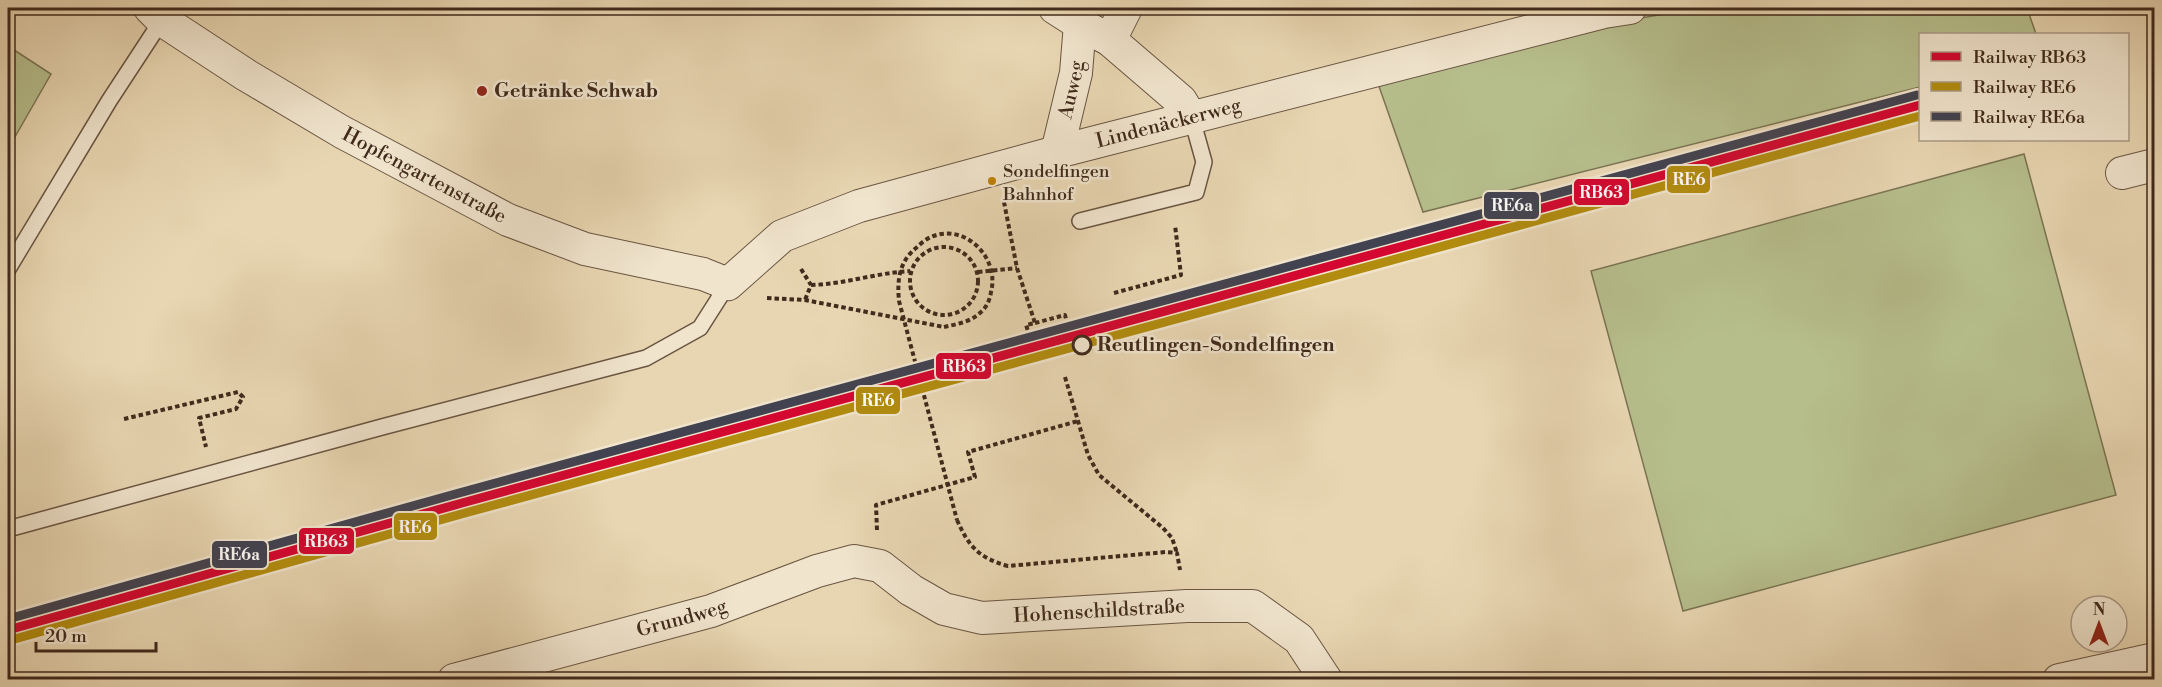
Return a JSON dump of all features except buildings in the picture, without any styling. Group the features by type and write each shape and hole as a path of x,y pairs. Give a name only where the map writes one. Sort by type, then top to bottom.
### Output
{"street":[{"path":"1110,40 1126,8"},
{"name":"Lindenäckerweg","path":"728,284 782,236 859,206 1384,68 1604,12 1630,8"},
{"name":"Hopfengartenstraße","path":"156,14 246,75 342,132 508,220 585,249 703,274 728,284"},
{"path":"1067,16 1110,40 1180,101 1192,119"},
{"name":"Auweg","path":"1057,153 1076,73 1067,16"},
{"path":"2122,173 2154,165"},
{"name":"Grundweg","path":"454,680 506,673 711,611 817,571 854,561"},
{"name":"Hohenschildstraße","path":"854,561 880,566 911,590 944,609 982,618 1187,606 1253,606 1299,639 1326,680"},
{"path":"2059,680 2154,658"}],"lane":[{"path":"8,269 109,101 156,14"},
{"path":"1080,221 1196,192 1203,162 1192,119"},
{"path":"8,529 646,358 700,328 728,284"}],"path":[{"path":"997,169 1017,268 1035,322"},
{"path":"1114,293 1180,275 1172,199"},
{"path":"806,300 879,315 901,319 911,321 944,327 968,321 983,311 990,298 993,284 993,270 985,254 972,241 945,234 930,237 910,252 897,280 898,301 902,312 904,324 957,520 966,540 977,552 991,561 1008,566 1163,553"},
{"path":"935,248 953,248 968,257 978,272 976,293 963,310 944,316 923,309 911,293 910,271 919,256 935,248"},
{"path":"978,272 1017,268"},
{"path":"811,285 838,284 885,273 910,271"},
{"path":"1029,303 1038,301"},
{"path":"1030,337 1026,325 1035,322 1065,315 1068,327"},
{"path":"1065,377 1088,455 1099,475 1163,528 1172,538 1177,553"},
{"path":"124,419 238,392 243,397 236,409 199,418"},
{"path":"876,505 975,477 968,452 1078,421"}],"green space":[{"path":"1699,8 2027,8 2036,33 1919,33 1919,87 1423,212 1374,72 1606,24"},
{"path":"8,46 51,74 8,149"},
{"path":"2024,154 2116,495 1683,611 1591,271"}],"rail line":[{"name":"RE6a","path":"8,619 459,493 1917,95"},
{"name":"RB63","path":"8,630 462,503 1919,105"},
{"name":"RE6","path":"11,640 465,513 1919,116"}],"place":[{"name":"Getränke Schwab","path":"482,91"},
{"name":"Sondelfingen Bahnhof","path":"992,181"},
{"name":"Reutlingen-Sondelfingen","path":"1082,345"}]}
